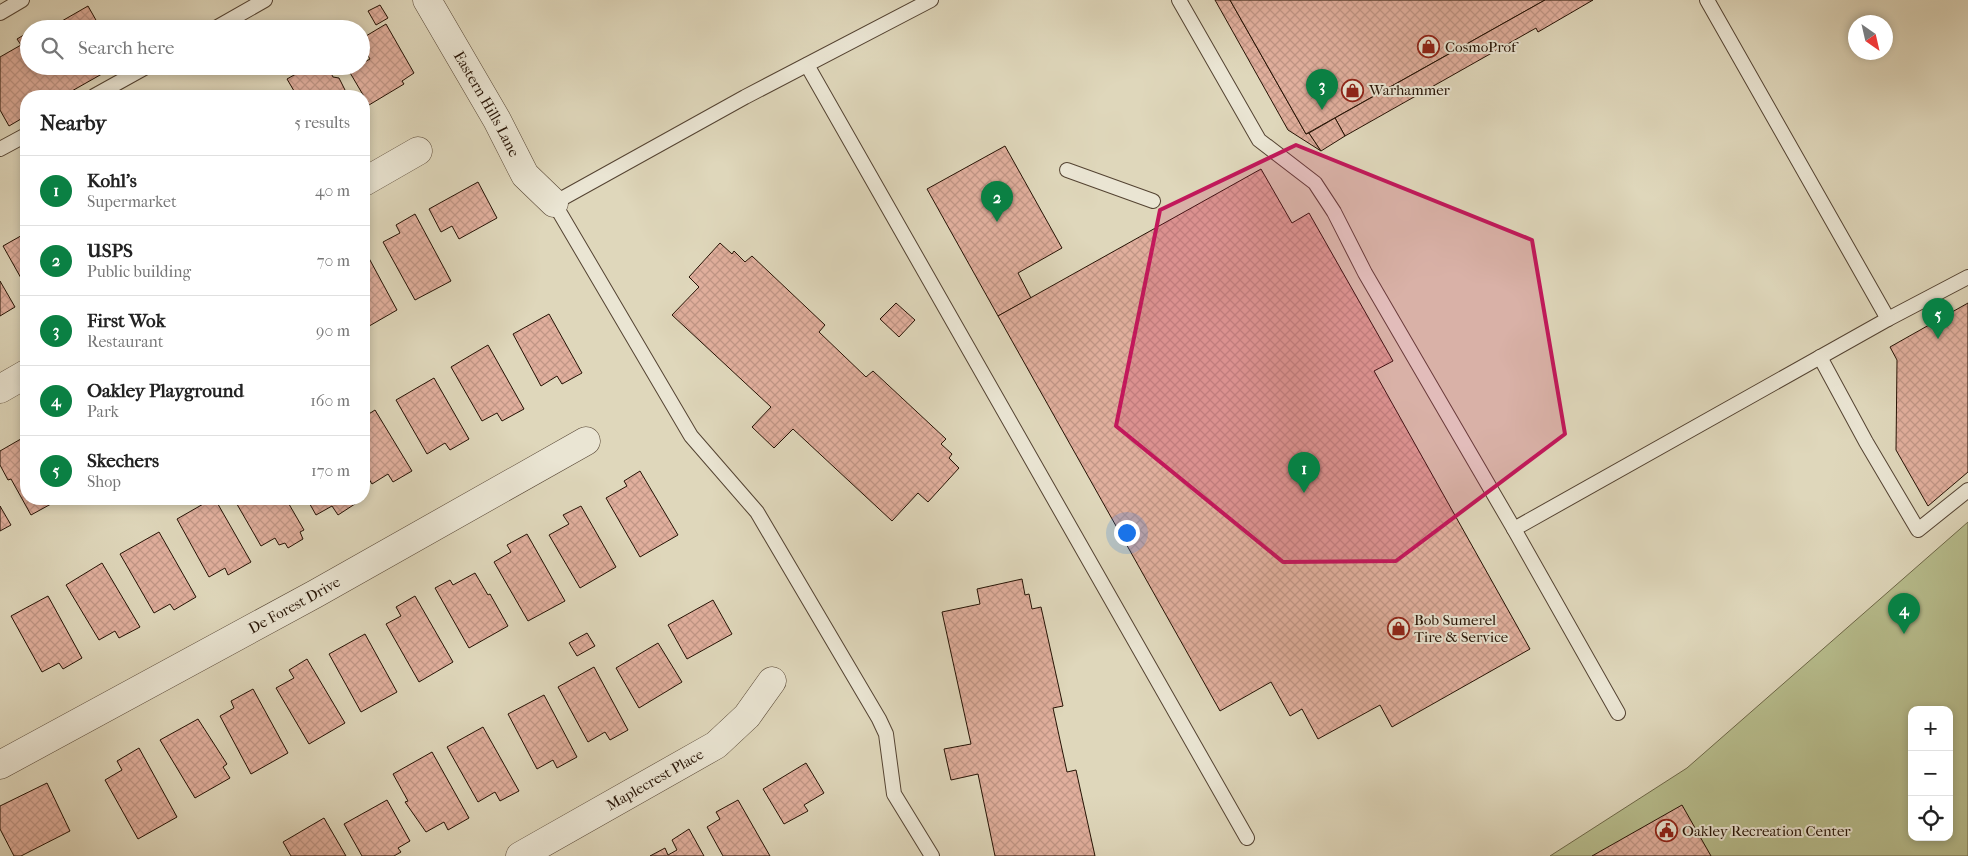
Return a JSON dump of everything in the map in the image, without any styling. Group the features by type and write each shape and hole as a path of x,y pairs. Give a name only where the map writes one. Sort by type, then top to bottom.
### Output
{"street":[{"name":"Eastern Hills Lane","path":"426,0 497,120 525,174 554,202"},
{"path":"370,179 418,151"},
{"path":"0,388 20,377"},
{"name":"De Forest Drive","path":"0,765 315,594 586,441"},
{"name":"Maplecrest Place","path":"520,856 716,745 747,716 772,681"}],"lane":[{"path":"0,12 22,0"},
{"path":"230,20 265,0"},
{"path":"931,0 745,97 554,202 691,436 757,512 879,719 886,734 894,794 932,856"},
{"path":"1179,0 1259,140 1315,183 1334,212 1370,281 1618,713"},
{"path":"1707,0 1888,319"},
{"path":"807,65 1247,838"},
{"path":"105,90 132,75"},
{"path":"0,150 20,138"},
{"path":"1067,170 1153,201"},
{"path":"1514,529 1888,319 1968,277"},
{"path":"1820,357 1866,442 1918,530 1968,490"}],"highlighted area":[{"path":"1296,145 1532,240 1565,434 1396,561 1283,562 1116,426 1160,210"}],"green space":[{"path":"1968,522 1968,856 1550,856 1687,768"}],"building":[{"path":"1215,0 1230,0 1306,134 1309,133 1321,151 1288,130"},
{"path":"1230,0 1545,0 1306,134"},
{"path":"1545,0 1593,0 1538,32 1536,28 1345,136 1335,118"},
{"path":"380,5 388,18 376,25 368,11"},
{"path":"88,6 96,20 64,20"},
{"path":"386,24 414,73 402,81 404,84 370,104 370,90 360,90 351,75 370,75 370,34"},
{"path":"20,46 20,75 100,75 74,90 20,90 20,120 9,126 0,110 0,57"},
{"path":"294,75 332,75 339,78 345,90 293,90 287,79"},
{"path":"1335,118 1345,136 1321,151 1309,133"},
{"path":"1005,146 1062,248 1018,273 1031,298 998,316 927,189"},
{"path":"1261,169 1292,223 1309,213 1393,361 1374,371 1530,649 1392,727 1380,705 1318,739 1302,709 1290,716 1271,682 1220,711 998,316"},
{"path":"478,182 497,218 459,239 452,226 441,232 429,209"},
{"path":"415,214 451,281 415,300 383,242 400,233 396,225"},
{"path":"20,236 20,276 3,246"},
{"path":"720,243 732,254 734,251 745,262 752,256 825,325 819,332 866,377 873,371 946,439 941,444 952,454 949,458 959,468 928,502 918,493 892,521 793,429 774,448 752,427 771,407 672,315 699,287 689,277"},
{"path":"370,260 397,310 370,326"},
{"path":"0,281 15,307 0,316"},
{"path":"896,303 915,320 899,337 880,319"},
{"path":"1968,303 1968,472 1928,506 1896,450 1897,360 1890,347"},
{"path":"549,314 582,373 562,384 557,376 541,386 513,334"},
{"path":"488,345 524,409 502,421 497,413 482,421 451,367"},
{"path":"434,378 469,439 450,450 445,443 427,454 396,400"},
{"path":"375,410 412,471 393,482 388,474 372,484 370,481 370,413"},
{"path":"20,439 20,495 11,479 8,480 0,465 0,451"},
{"path":"640,471 678,535 640,557 606,498 627,486 624,481"},
{"path":"25,505 49,505 31,515"},
{"path":"202,505 218,505 251,562 228,575 225,568 209,577 177,519"},
{"path":"237,505 289,505 304,530 300,532 303,539 288,548 285,543 279,545 275,538 261,546"},
{"path":"310,505 353,505 338,515 332,506 316,515"},
{"path":"0,506 11,525 0,531"},
{"path":"581,506 616,567 580,588 549,535 569,524 563,515"},
{"path":"159,532 196,597 174,610 170,604 154,613 120,554"},
{"path":"527,534 565,601 528,621 494,562 511,552 507,545"},
{"path":"102,563 140,627 119,638 115,631 99,640 66,585"},
{"path":"475,573 488,595 490,594 508,626 469,648 435,588 450,580 453,585"},
{"path":"1022,579 1025,595 1029,594 1032,609 1041,607 1063,706 1053,708 1067,772 1076,770 1095,856 995,856 978,774 951,780 944,749 971,744 942,612 980,604 977,589"},
{"path":"48,596 82,658 63,669 59,663 42,672 11,616"},
{"path":"415,596 453,662 419,682 386,624 401,616 396,607"},
{"path":"713,600 732,634 687,659 668,625"},
{"path":"587,633 595,646 577,656 569,643"},
{"path":"365,634 397,692 361,712 329,654"},
{"path":"658,643 682,682 639,708 616,668"},
{"path":"307,659 345,723 309,744 276,688 294,678 289,670"},
{"path":"594,667 628,730 610,740 605,732 588,742 558,687"},
{"path":"253,689 288,753 251,774 220,716 234,708 231,701"},
{"path":"544,695 577,757 557,768 553,760 537,769 508,714"},
{"path":"198,719 227,764 223,767 230,778 195,798 160,740"},
{"path":"483,727 519,791 500,801 495,792 478,802 447,747"},
{"path":"139,748 177,817 138,839 105,780 122,770 117,761"},
{"path":"432,752 469,818 448,830 444,822 426,832 405,802 408,801 393,774"},
{"path":"806,763 824,793 804,805 808,811 784,824 763,789"},
{"path":"47,783 70,831 21,856 14,856 0,829 0,806"},
{"path":"387,800 410,841 398,848 401,852 394,856 362,856 344,824"},
{"path":"738,800 770,856 723,856 707,827 720,819 716,812"},
{"name":"Oakley Recreation Center","path":"1682,805 1711,856 1592,856"},
{"path":"324,818 346,856 291,856 283,842"},
{"path":"689,829 704,856 650,856 665,848 668,855 677,850 672,840"}],"place":[{"name":"CosmoProf","path":"1429,47"},
{"name":"Warhammer","path":"1353,90"},
{"name":"First Wok","path":"1322,110"},
{"name":"USPS","path":"997,222"},
{"name":"Skechers","path":"1938,339"},
{"name":"Kohl's","path":"1304,493"},
{"name":"Bob Sumerel Tire & Service","path":"1398,629"},
{"name":"Oakley Playground","path":"1904,634"},
{"name":"Oakley Recreation Center","path":"1666,831"}]}
